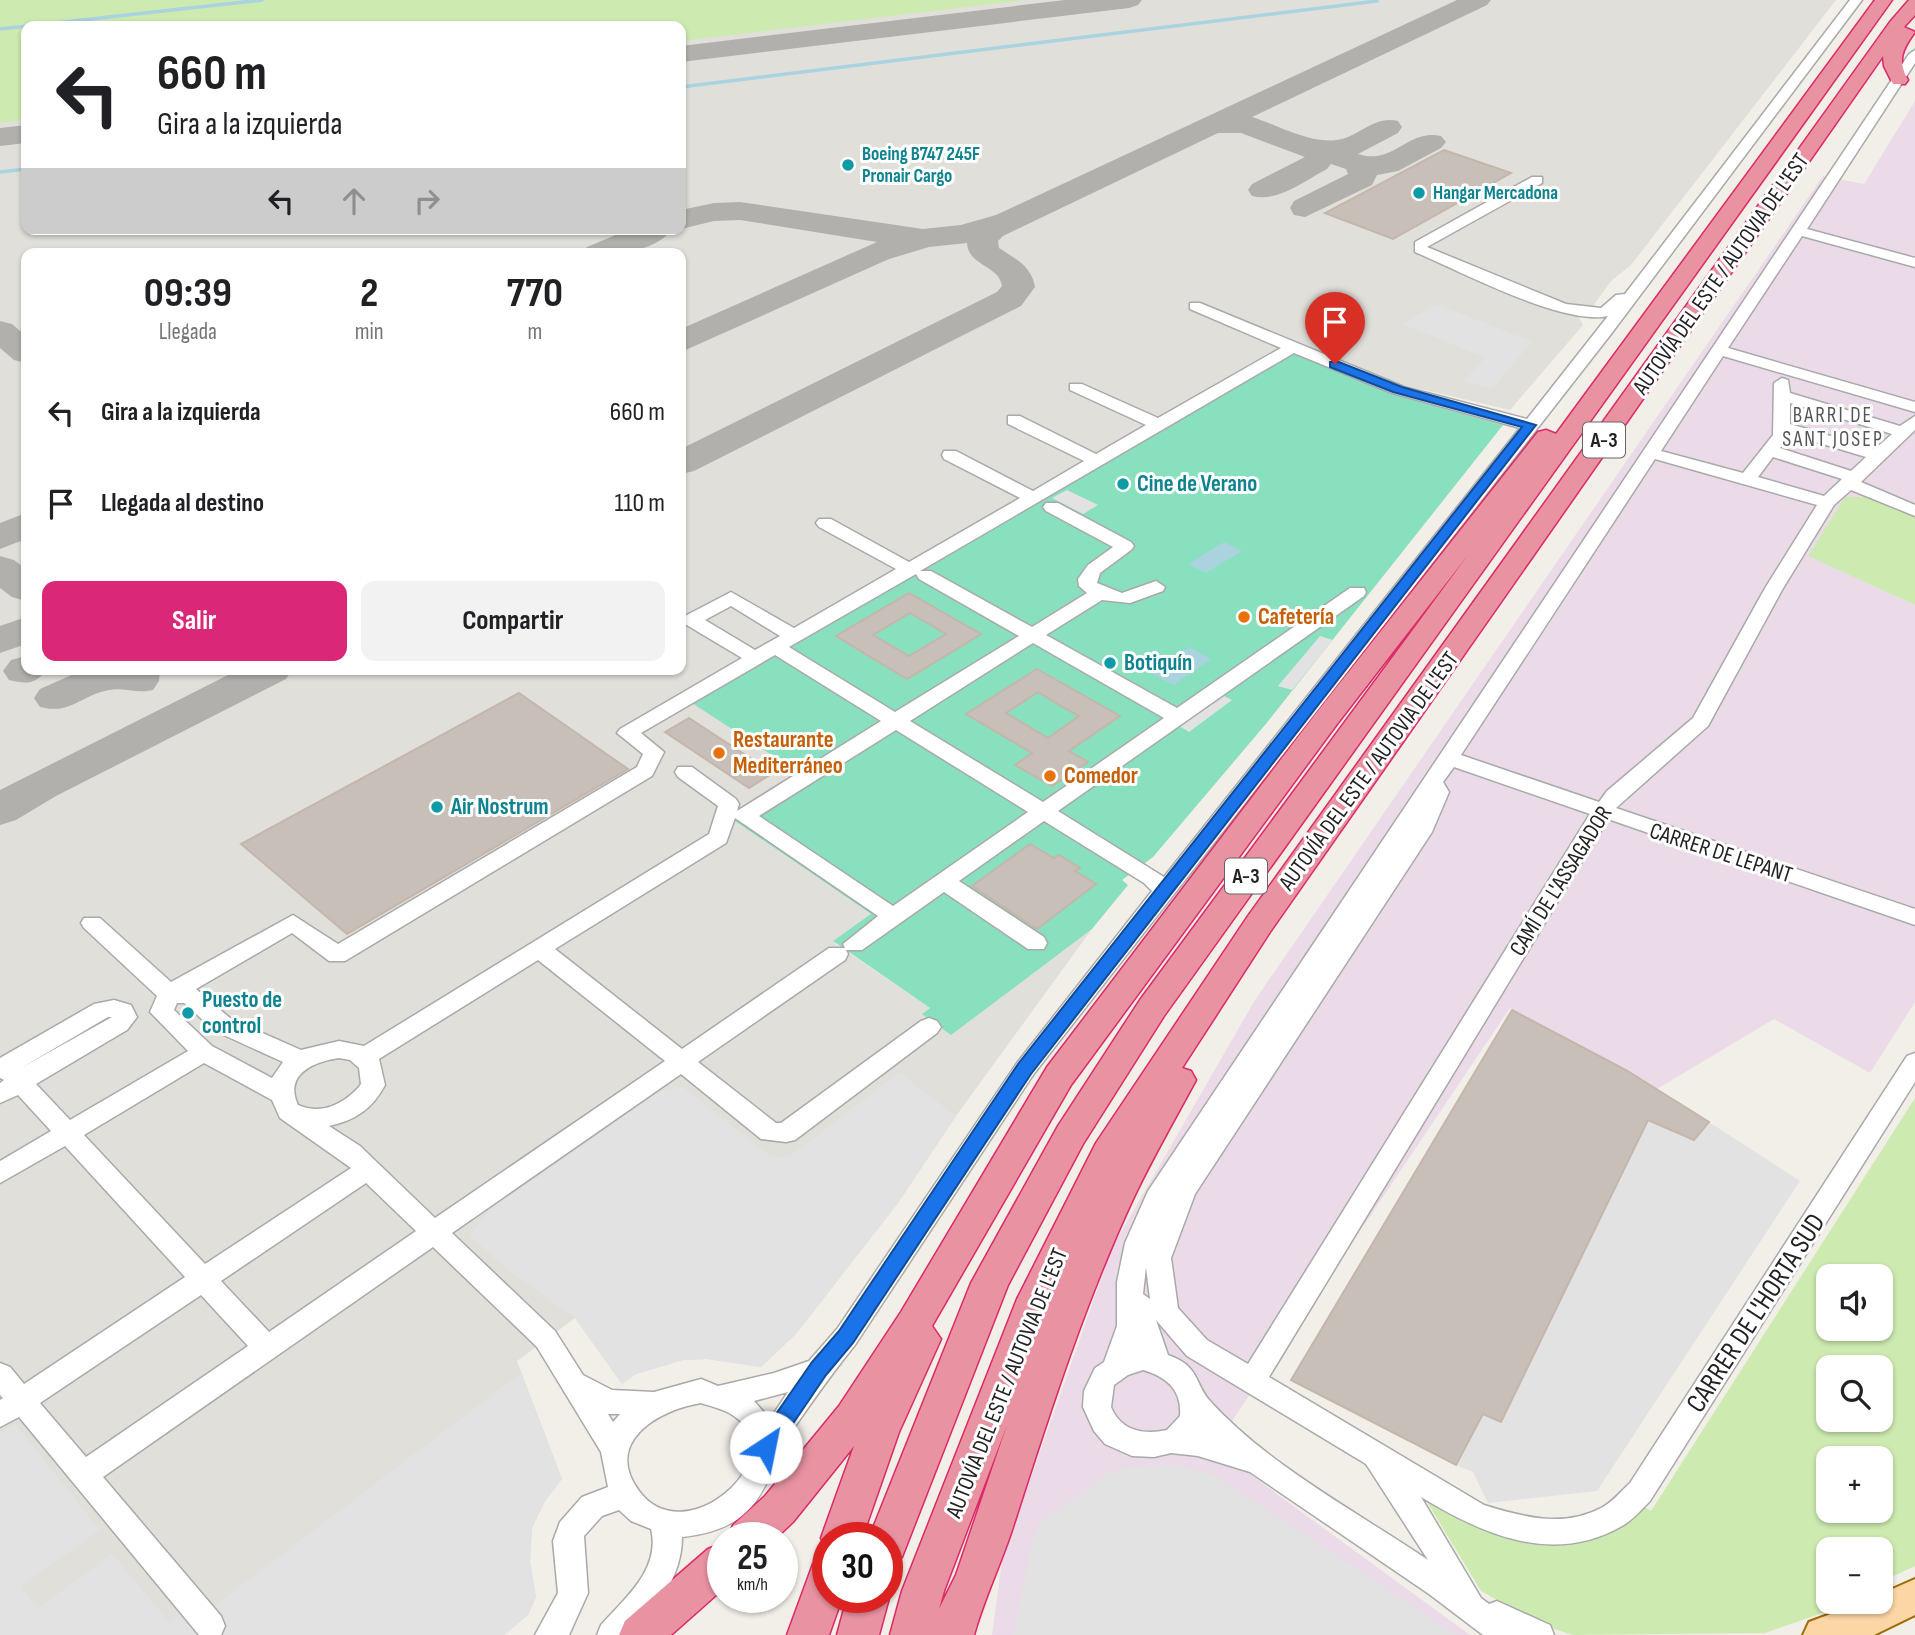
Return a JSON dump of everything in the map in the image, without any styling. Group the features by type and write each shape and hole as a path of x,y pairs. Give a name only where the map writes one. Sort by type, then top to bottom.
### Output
{"highway":[{"path":"1899,80 1890,65 1889,55 1908,29 1903,5"},
{"name":"AUTOVÍA DEL ESTE / AUTOVIA DE L'EST","path":"896,1522 990,1283 1070,1135 1209,926 1661,309 1693,260 1903,5"},
{"name":"AUTOVÍA DEL ESTE / AUTOVIA DE L'EST","path":"911,1635 923,1591 1036,1299 1108,1153 1259,924 1320,842 1896,26 1903,5"},
{"path":"765,1522 779,1509 853,1418 914,1324 1059,1076 1492,502 1574,403 1673,273 1693,260"},
{"path":"953,1635 960,1610 975,1580 1042,1380 1106,1224 1162,1107 1279,928 1320,842"},
{"path":"848,1522 879,1432 979,1211"},
{"path":"640,1635 707,1576"},
{"path":"967,1635 975,1580"},
{"path":"808,1635 816,1613"},
{"path":"858,1635 864,1613"}],"main road":[{"path":"1822,1635 1854,1626 1915,1596"}],"street":[{"path":"766,1447 819,1368 846,1337 1025,1069 1076,1001 1605,331 1856,0"},
{"path":"1116,1366 1130,1326 1130,1283 1138,1243 1157,1198 1915,54"},
{"path":"1536,180 1420,246 1420,249 1569,310 1605,331"},
{"path":"1799,231 1915,263"},
{"path":"1569,310 1606,312 1642,282"},
{"path":"1195,306 1398,390 1530,425"},
{"path":"1561,386 1587,338 1583,325 1569,310"},
{"path":"615,1451 577,1384 546,1339 359,1161 300,1116 289,1111 279,1093 199,1047 162,1012 169,994 293,923 337,955 646,771 654,752 628,733 795,637 918,572 1034,498 1293,347"},
{"path":"1718,349 1915,407"},
{"path":"1747,480 1770,450 1783,427 1782,367"},
{"path":"1076,387 1159,425"},
{"path":"1781,395 1909,426"},
{"path":"1014,420 1097,461"},
{"name":"CAMÍ DE L'ASSAGADOR","path":"1252,1381 1601,813 1614,796 1701,722 1773,590 1827,502 1880,456 1909,426"},
{"path":"1783,427 1880,456"},
{"path":"1770,450 1853,480 1915,511"},
{"path":"1651,453 1827,502"},
{"path":"950,455 1034,498"},
{"path":"1052,507 1125,546 1094,569 1087,579 1088,586 1113,600 1127,600 1156,587"},
{"path":"825,523 1176,716"},
{"path":"85,1475 431,1232 846,949 1357,592"},
{"path":"892,916 744,816 1100,593"},
{"path":"756,659 692,620 730,598 795,637"},
{"path":"776,648 1137,869 1164,890"},
{"name":"CARRER DE LEPANT","path":"1449,758 1601,813 1915,917"},
{"path":"1137,869 1154,869 1167,864 1214,809 1262,764"},
{"path":"365,1057 718,838 729,804 685,772"},
{"path":"1433,782 1439,792 1421,832 1184,1191 1158,1258 1165,1312 1197,1348 1374,1456 1413,1509 1467,1597"},
{"path":"1076,1001 1090,960 1144,891 1137,869"},
{"path":"942,880 1036,943"},
{"path":"92,923 169,994 190,995 223,1025 301,1060"},
{"path":"541,950 770,1132 786,1133 929,1027"},
{"path":"0,1173 199,1047 223,1025"},
{"path":"279,1093 281,1081 289,1070 314,1053 342,1049 365,1057 375,1074 373,1085 350,1120 359,1161"},
{"name":"CARRER DE L'HORTA SUD","path":"1374,1456 1476,1515 1522,1530 1569,1533 1613,1517 1640,1492 1915,1062"},
{"path":"6,1078 66,1133 266,1347"},
{"path":"300,1116 329,1118 358,1105"},
{"path":"10,1408 202,1280 359,1161"},
{"path":"1138,1243 1138,1298 1145,1330 1157,1361"},
{"path":"1129,1361 1157,1361 1185,1378 1194,1391 1196,1406 1193,1420 1184,1433 1171,1441 1154,1446 1136,1444 1108,1429 1099,1417 1095,1402 1097,1388 1104,1375 1116,1366 1129,1361"},
{"path":"725,1395 753,1416 762,1430 766,1447 763,1468 752,1489 735,1506 700,1521 663,1521 642,1512 624,1496 614,1467 615,1451 623,1432 635,1416 652,1403 676,1393 701,1391 725,1395 774,1385 819,1368"},
{"path":"0,1375 10,1408 85,1475 211,1626"},
{"path":"577,1384 608,1402 652,1403"},
{"path":"1196,1406 1258,1462 1439,1584 1507,1635"},
{"path":"1171,1441 1198,1444 1258,1462"},
{"path":"550,1635 562,1622 573,1590 566,1552 570,1530 590,1507 624,1496"},
{"path":"612,1635 647,1594 669,1556 670,1537 663,1521"},
{"path":"1439,1584 1467,1597 1515,1626 1539,1635"}],"shaded area":[{"path":"0,0 1836,0 1631,265 1611,281 1593,306 1584,306 1576,312 1583,325 1510,410 1404,385 1391,394 1294,353 693,703 799,774 730,818 872,915 833,942 930,1008 923,1013 951,1034 1092,929 956,1116 898,1203 796,1334 761,1367 707,1359 683,1360 636,1374 622,1384 575,1318 517,1361 562,1479 545,1501 532,1528 530,1561 536,1597 528,1615 504,1635 0,1635"},
{"path":"1915,101 1915,514 1808,555 1915,605 1915,1002 1870,1073 1774,1019 1657,1089 1510,1008 1214,1448 1470,1635 992,1635 1002,1560 1112,1248 1255,1000 1823,176 1864,184"},
{"path":"1437,304 1532,342 1492,389 1464,381 1485,358 1403,324"},
{"path":"1067,490 1098,505 1083,514 1052,498"},
{"path":"1320,636 1333,640 1292,690 1278,686"},
{"path":"1222,695 1232,700 1189,732 1179,726"},
{"path":"899,1073 956,1116 898,1203 796,1334 761,1367 707,1359 683,1360 636,1374 622,1384 575,1318 508,1270 469,1235 490,1210 661,1091 683,1087 771,1157 789,1157"},
{"path":"1648,1120 1694,1140 1709,1122 1800,1181 1597,1491 1488,1503 1473,1472 1456,1465"},
{"path":"521,1373 562,1479 545,1501 532,1528 530,1561 536,1597 528,1615 504,1635 0,1635 0,1434 15,1424 100,1530 21,1586 38,1608 112,1554 170,1623 201,1599 210,1609"},
{"path":"1175,1465 1214,1475 1456,1635 1013,1635 1033,1540 1044,1519 1107,1475 1125,1467"}],"green space":[{"path":"0,0 1026,0 686,40 686,21 21,21 21,121 0,123"},
{"path":"1295,353 1391,394 1503,425 1265,725 1153,857 1122,880 1128,885 1092,929 951,1035 922,1014 930,1008 833,941 871,914 729,817 799,773 692,703"},
{"path":"1845,497 1877,497 1915,514 1915,605 1808,556"},
{"path":"1915,1098 1915,1566 1893,1576 1893,1537 1816,1537 1816,1614 1819,1614 1765,1633 1573,1635 1539,1624 1481,1591 1418,1487 1464,1517 1618,1526 1645,1507 1651,1511"}],"water":[{"path":"1224,542 1242,551 1206,573 1188,564"},
{"path":"1189,647 1211,659 1174,685 1151,673"}],"building":[{"name":"Hangar Mercadona","path":"1444,150 1511,173 1393,239 1325,213"},
{"path":"909,593 981,634 907,679 836,636","holes":["910,613 946,634 909,656 873,635"]},
{"path":"1037,669 1120,716 1069,751 1088,762 1052,786 1015,765 1032,753 966,714","holes":["1038,692 1079,716 1048,738 1006,713"]},
{"name":"Air Nostrum","path":"519,693 628,769 347,934 241,844"},
{"name":"Restaurante Mediterráneo","path":"689,718 773,773 749,788 665,732"},
{"path":"1030,844 1054,858 1059,855 1080,868 1075,871 1096,884 1037,929 972,886"},
{"path":"1512,1010 1626,1070 1709,1122 1694,1140 1648,1120 1501,1422 1483,1414 1456,1465 1291,1380"}],"waterway":[{"path":"72,21 262,0"},
{"path":"686,86 1377,1"},
{"path":"0,29 21,27"},
{"path":"0,172 21,170"}],"taxiway":[{"path":"686,53 1129,0"},
{"path":"686,460 1009,299 1019,287 1018,279 1010,269 983,250 982,239 992,229 1478,0"},
{"path":"1213,125 1244,124 1316,149"},
{"path":"1316,149 1344,149 1388,127"},
{"path":"0,137 21,135"},
{"path":"1316,149 1368,167 1388,165 1431,142"},
{"path":"1263,190 1317,163 1322,156 1313,149 1316,149"},
{"path":"1305,208 1361,179 1364,170 1358,165"},
{"path":"686,219 714,212 740,211 841,229 912,236"},
{"path":"686,340 878,252 927,238 963,234 1003,223"},
{"path":"612,248 643,235"},
{"path":"0,331 21,349"},
{"path":"0,537 21,527"},
{"path":"0,568 21,585"},
{"path":"0,641 21,631"},
{"path":"55,698 106,677 127,677 138,681 139,675"},
{"path":"0,810 40,786 261,675"}],"place":[{"name":"Boeing B747 245F Pronair Cargo","path":"848,165"},
{"name":"Hangar Mercadona","path":"1419,193"},
{"name":"Cine de Verano","path":"1123,484"},
{"name":"Cafetería","path":"1244,617"},
{"name":"Botiquín","path":"1110,663"},
{"name":"Restaurante Mediterráneo","path":"719,753"},
{"name":"Comedor","path":"1050,776"},
{"name":"Air Nostrum","path":"437,807"},
{"name":"Puesto de control","path":"188,1013"}],"district":[{"name":"BARRI DE SANT JOSEP","path":"1833,427"}],"route":[{"path":"766,1447 819,1368 846,1337 1025,1069 1530,425 1398,390 1335,364"}]}
